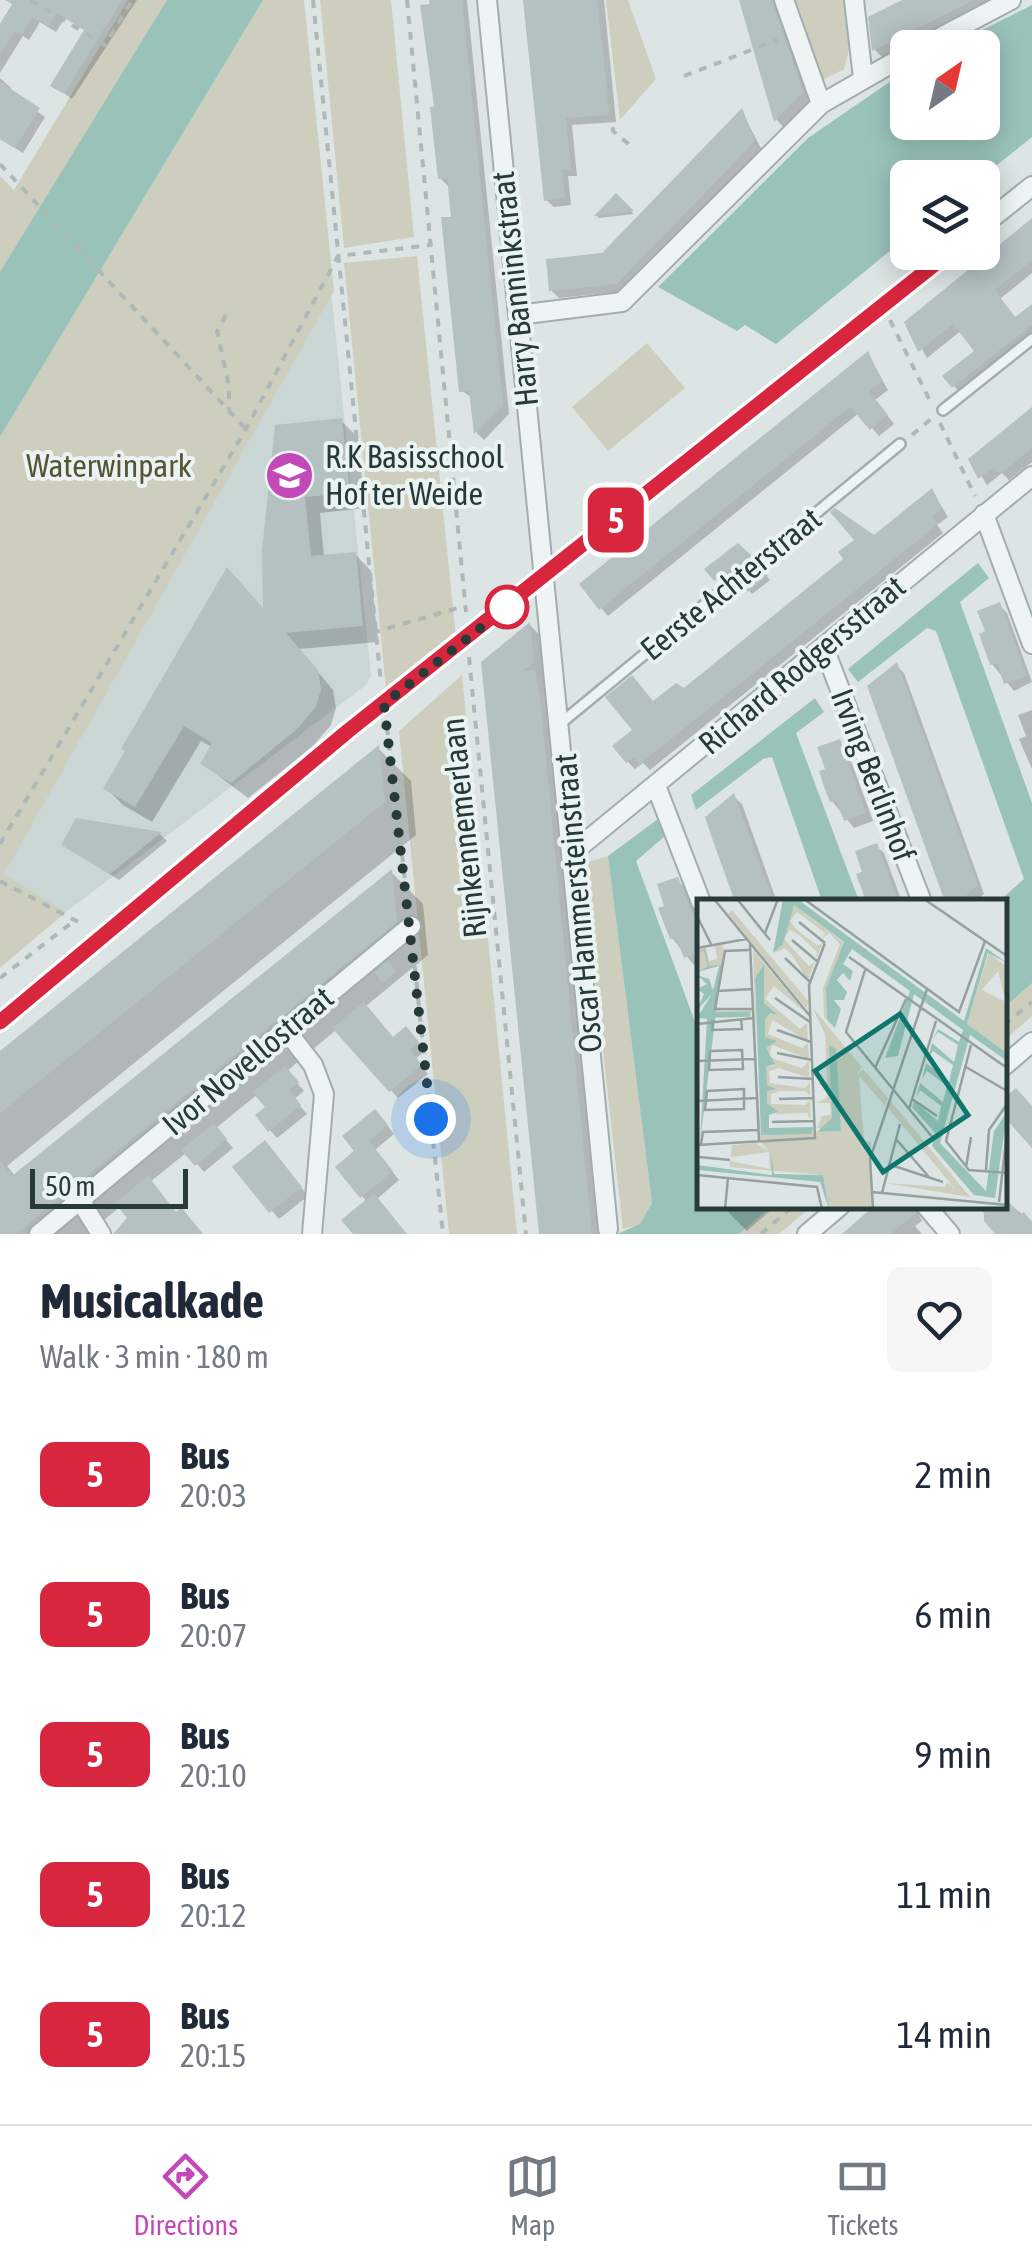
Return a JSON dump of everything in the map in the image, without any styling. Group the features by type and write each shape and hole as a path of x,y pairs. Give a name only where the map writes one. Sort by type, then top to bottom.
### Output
{"street":[{"name":"Harry Banninkstraat","path":"488,0 543,578"},
{"path":"784,0 821,104"},
{"path":"854,0 863,78"},
{"path":"954,30 1010,0"},
{"path":"518,315 622,302 821,104 890,64"},
{"path":"1000,212 1032,186"},
{"path":"0,1022 384,704 928,270"},
{"name":"Richard Rodgersstraat","path":"572,853 1032,476"},
{"path":"984,514 1032,644"},
{"name":"Oscar Hammersteinstraat","path":"543,578 562,723 608,1230"},
{"name":"Irving Berlinhof","path":"824,648 921,899"},
{"path":"656,786 700,899"},
{"name":"Ivor Novellostraat","path":"39,1234 411,926"},
{"path":"286,1030 312,1064 324,1094 312,1234"},
{"path":"80,1200 101,1234"},
{"path":"808,1234 837,1209"},
{"path":"929,1209 950,1234"}],"lane":[{"path":"940,413 1032,339"},
{"name":"Eerste Achterstraat","path":"562,723 900,444"}],"path":[{"path":"31,0 104,45 132,0"},
{"path":"313,0 372,633 411,926 443,1234"},
{"name":"Rijnkennemerlaan","path":"407,0 526,1234"},
{"path":"600,0 613,131 631,146"},
{"path":"684,76 795,33"},
{"path":"0,164 246,429"},
{"path":"338,256 431,245"},
{"path":"0,844 246,429 338,256"},
{"path":"226,315 217,331 229,386 229,410"},
{"path":"900,444 940,413"},
{"path":"372,633 466,605"},
{"path":"0,881 74,921 110,933"},
{"path":"0,978 74,921"},
{"path":"1007,1023 1032,1002"},
{"path":"761,1234 790,1209"}],"shaded area":[{"path":"167,0 263,0 0,437 0,272"},
{"path":"1032,5 1032,137 1000,163 890,160 890,251 776,344 745,325 737,331 658,287 808,138 890,82 890,140 1000,140 1000,30 982,30"},
{"path":"331,290 371,676 366,685 66,912 3,874"},
{"path":"978,563 989,578 960,602 1032,803 1032,983 1007,1005 1007,899 1001,899 1024,879 936,631 927,628 858,682 848,669"},
{"path":"815,698 824,712 796,733 858,899 821,899 772,757 763,759 696,810 691,795"},
{"path":"658,819 665,836 636,861 697,1028 697,1209 769,1209 739,1234 617,1234 640,1224 652,1203 608,856"}],"green space":[{"path":"128,0 169,0 0,273 0,176 14,190"},
{"name":"Waterwinpark","path":"263,0 304,0 334,291 4,874 66,912 0,968 0,437"},
{"path":"320,0 391,0 414,237 344,248"},
{"path":"606,0 628,0 656,79 620,120"},
{"path":"791,0 847,0 853,35 844,69 819,82"},
{"path":"417,256 456,637 386,688 344,263"},
{"path":"647,343 685,388 608,451 572,407"},
{"path":"462,675 517,1234 449,1234 399,731"},
{"path":"608,856 652,1203 640,1225 623,1229 582,864"},
{"path":"1032,983 1032,1016 1007,1038 1007,1005"},
{"path":"769,1209 809,1209 779,1234 739,1234"}],"building":[{"path":"5,0 122,0 64,94 50,86 84,30 57,13 48,27 32,17 22,35 15,31 0,55 0,24 12,4"},
{"path":"429,0 462,0 503,405 474,434 469,391 459,392 441,217 451,217 447,178 438,179 430,107 434,106 420,5 430,4"},
{"path":"523,0 598,0 610,115 566,118 571,169 562,170 565,198 544,201"},
{"path":"739,0 772,0 803,92 774,122"},
{"path":"902,0 974,0 914,30 890,30 890,42 872,51 868,17"},
{"path":"0,82 40,108 15,148 0,139"},
{"path":"742,108 755,141 617,284 549,291 546,259 602,253"},
{"path":"616,193 634,211 594,216"},
{"path":"1032,218 1032,260 995,290 1015,317 1032,304 1032,325 952,388 942,376 974,351 953,324 918,352 904,322 968,270 1000,270 1000,244"},
{"path":"868,351 882,381 869,391 888,415 870,430 850,407 599,610 579,584"},
{"path":"1032,407 1032,448 1000,474 994,467 978,479 968,459"},
{"path":"342,418 350,493 305,497 311,556 356,552 363,626 286,633 318,670 321,690 315,708 297,729 231,783 200,764 212,743 184,726 135,807 103,789 125,751 121,749 227,567 263,608 262,551 275,425"},
{"path":"932,488 942,508 932,516 938,524 640,764 634,757 626,763 612,746 632,730 605,697 632,675 653,701 676,683 684,688 843,559 838,552 854,540 830,512 835,508 874,535"},
{"path":"738,543 752,556 714,581 704,569"},
{"path":"762,568 768,576 748,592 742,585"},
{"path":"1000,602 1027,676 1004,684 997,663 990,665 979,634 985,631 977,611"},
{"path":"530,622 534,662 523,671 535,670 540,697 592,1234 539,1234 481,662"},
{"path":"897,662 978,885 962,899 944,899 867,686"},
{"path":"840,739 866,813 844,821 836,800 830,802 824,787 819,771 825,769 817,747"},
{"path":"379,745 385,802 0,1113 0,1051"},
{"path":"734,793 773,899 734,899 705,817"},
{"path":"76,818 162,832 110,874 61,845"},
{"path":"877,843 897,899 865,899 856,874 862,872 855,851"},
{"path":"392,869 397,922 16,1234 0,1234 0,1161 12,1176"},
{"path":"678,877 697,924 697,953 684,958 676,937 670,939 658,908 664,906 657,884"},
{"path":"388,961 397,972 382,983 374,972"},
{"path":"364,1002 393,1037 406,1026 419,1042 410,1050 422,1065 389,1092 332,1028"},
{"path":"285,1066 299,1082 289,1090 301,1105 268,1132 255,1115 265,1107 252,1092"},
{"path":"1016,1088 1032,1106 1032,1148 1007,1120 1007,1096"},
{"path":"375,1109 388,1125 369,1141 393,1171 360,1198 335,1167 354,1151 342,1136"},
{"path":"214,1123 227,1139 195,1166 181,1150"},
{"path":"265,1140 302,1187 269,1213 232,1167"},
{"path":"148,1176 176,1212 181,1207 203,1234 113,1234 127,1218 115,1203"},
{"path":"374,1193 407,1234 353,1234 341,1220"},
{"path":"1013,1206 1032,1222 1032,1234 995,1234 984,1221 989,1209"},
{"path":"871,1209 915,1209 916,1213 891,1234 842,1234"}],"bus line":[{"name":"5","path":"0,1022 348,731 928,270"}],"place":[{"name":"R.K Basisschool Hof ter Weide","path":"290,475"}],"route":[{"path":"431,1119 384,704 507,607"}]}
